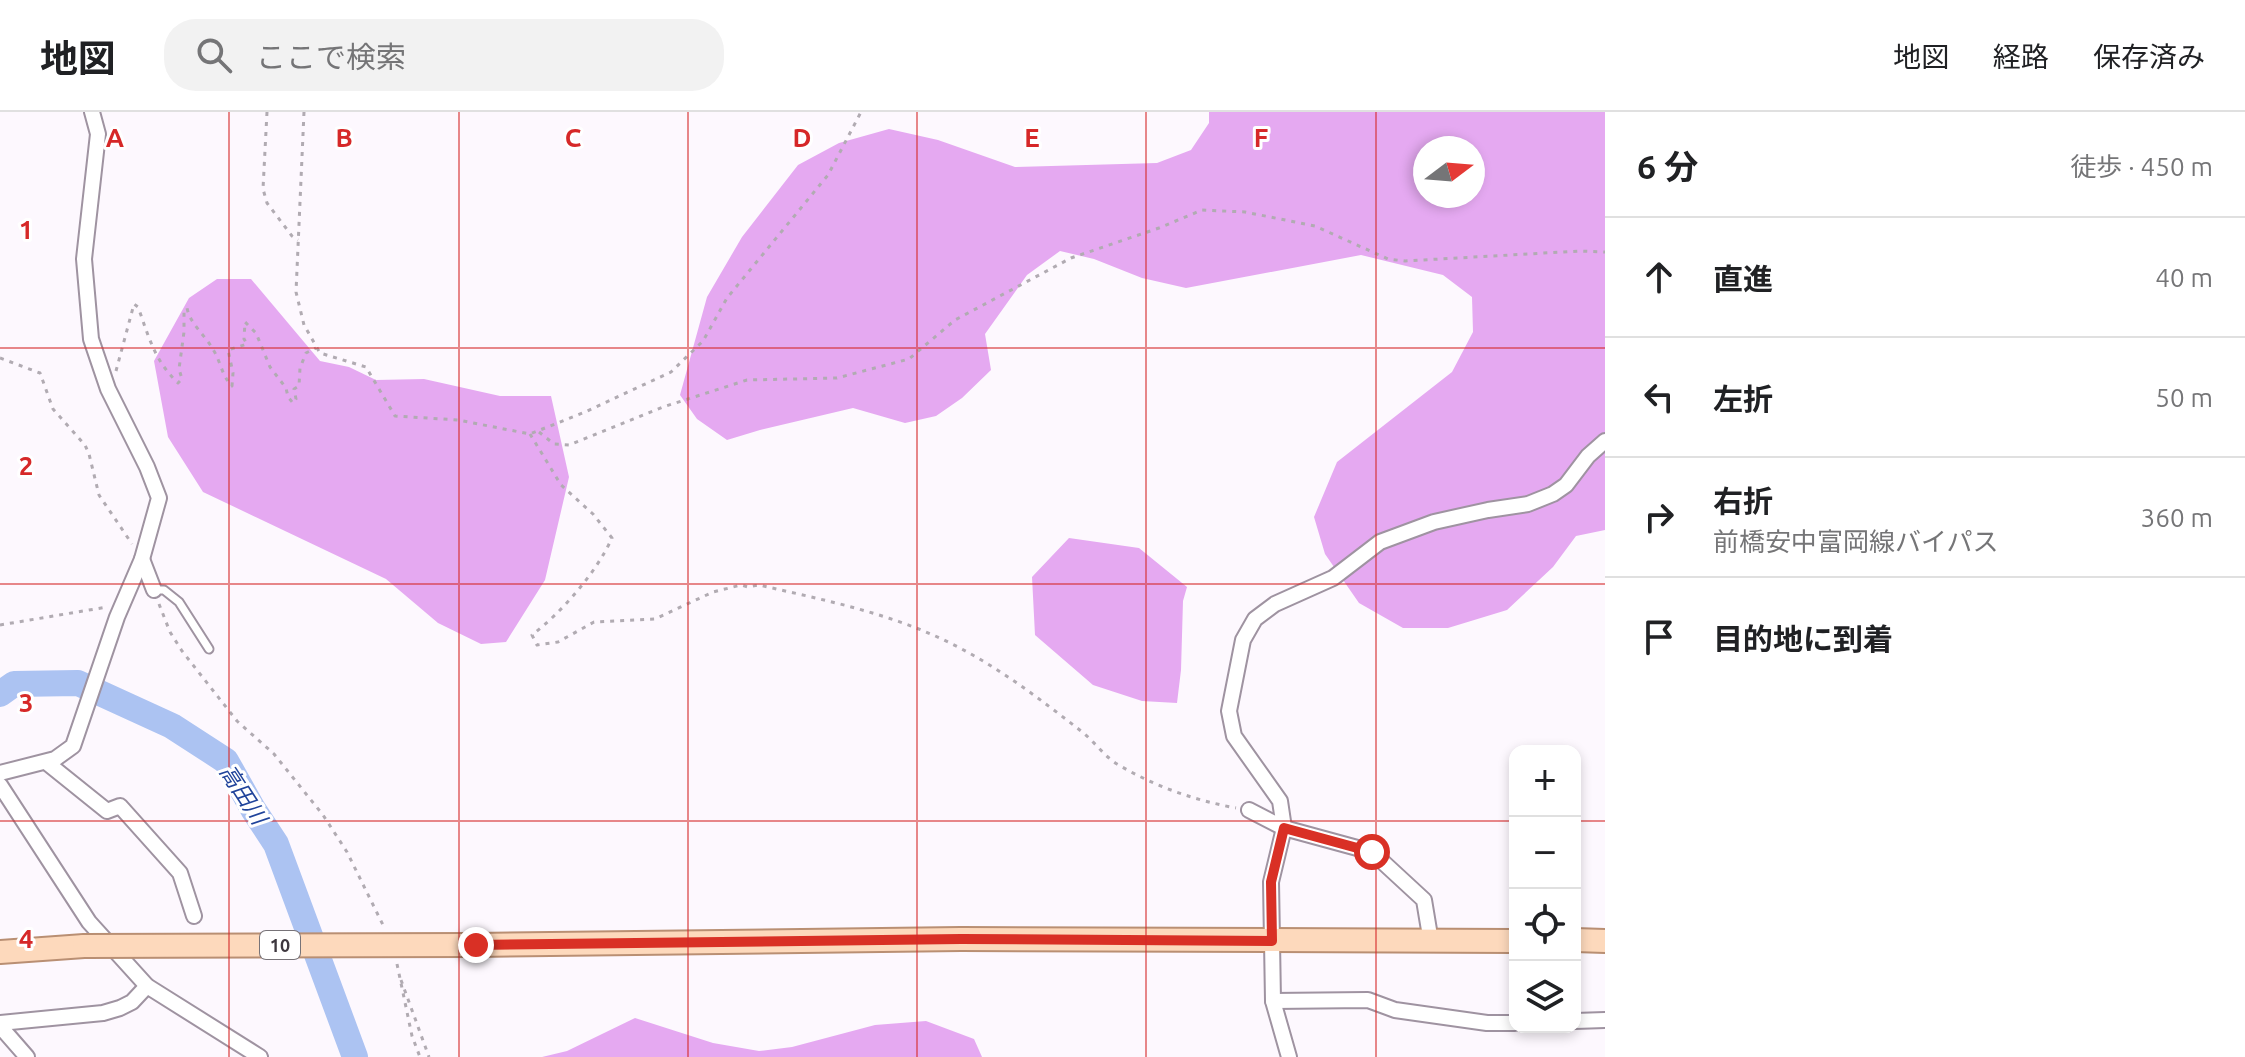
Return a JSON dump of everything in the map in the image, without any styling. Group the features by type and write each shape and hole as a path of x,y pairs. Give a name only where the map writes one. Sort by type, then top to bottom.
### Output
{"main road":[{"name":"10","path":"0,952 84,946 961,939 1509,941"},
{"path":"1581,940 1605,941"}],"street":[{"path":"0,773 55,759 73,746 120,611 142,559 159,498 108,389 91,339 84,259 98,134 92,112"},
{"path":"1289,1057 1273,1001 1271,882 1284,828 1280,801 1234,736 1229,711 1243,640 1255,619 1275,604 1333,578 1380,542 1434,522 1528,504 1553,494 1577,474 1588,456 1605,441"},
{"path":"142,559 154,590"},
{"path":"46,762 107,811 120,806 180,873 194,916"},
{"path":"0,785 89,922 147,986 260,1057"},
{"path":"1249,810 1284,828 1372,852 1424,900 1431,942"},
{"path":"0,1025 103,1013 132,1002 147,986"},
{"path":"1273,1001 1368,1000 1395,1010 1487,1023 1509,1023"},
{"path":"1581,1021 1605,1020"},
{"path":"0,1025 27,1057"}],"lane":[{"path":"154,590 164,590 179,602 209,649"}],"path":[{"path":"267,112 263,189 267,203 292,236 299,240"},
{"path":"304,112 296,292 304,325 316,348 320,353 366,367 395,416 458,420 530,434 671,372 703,341 727,298 828,175 861,112"},
{"path":"539,432 554,444 569,445 663,407 747,380 837,378 909,359 955,320 1071,258 1202,210 1245,212 1315,226 1388,259 1405,261 1605,252"},
{"path":"108,389 120,361 134,304 138,307 154,354 178,383 182,379 179,369 184,312 187,308 232,386 233,373 228,350 247,344 244,339 245,322 256,333 270,367 293,403 296,399 294,389 299,386 300,368 306,353 316,348"},
{"path":"0,358 40,373 53,409 85,445 99,495 142,559"},
{"path":"530,434 561,485 593,514 612,538 603,558 550,621 532,635 537,645 558,642 594,622 655,619 713,592 741,585 759,585 884,616 951,643 1049,706 1114,762 1182,796 1249,810"},
{"path":"154,590 170,632 182,651 237,721 274,754 323,815 347,852 384,927"},
{"path":"0,625 120,611"},
{"path":"397,963 412,1036 420,1057"},
{"path":"398,973 429,1057"}],"shaded area":[{"path":"1209,112 1605,112 1605,530 1576,536 1553,567 1507,610 1448,628 1403,628 1359,603 1325,554 1314,517 1337,462 1452,372 1473,332 1472,297 1443,275 1361,255 1186,288 1142,278 1094,259 1060,251 1027,275 985,334 991,370 962,398 936,416 905,423 853,408 727,440 697,419 680,395 707,297 742,237 798,165 839,143 889,129 938,140 1015,167 1157,163 1191,150 1209,123"},
{"path":"217,279 251,279 320,361 349,367 376,380 424,379 500,396 551,396 569,477 545,580 506,642 481,644 438,623 386,579 203,492 168,437 154,361 189,298"},
{"path":"1069,538 1139,548 1187,587 1183,601 1177,703 1142,701 1093,685 1035,635 1032,577"},
{"path":"635,1018 713,1043 759,1051 792,1047 875,1025 926,1021 974,1039 982,1057 542,1057 567,1051"}],"waterway":[{"name":"高田川","path":"0,694 14,684 78,683 172,726 226,761 276,844 355,1057"}],"route":[{"path":"476,945 961,939 1272,941 1271,882 1284,828 1372,852"}]}
